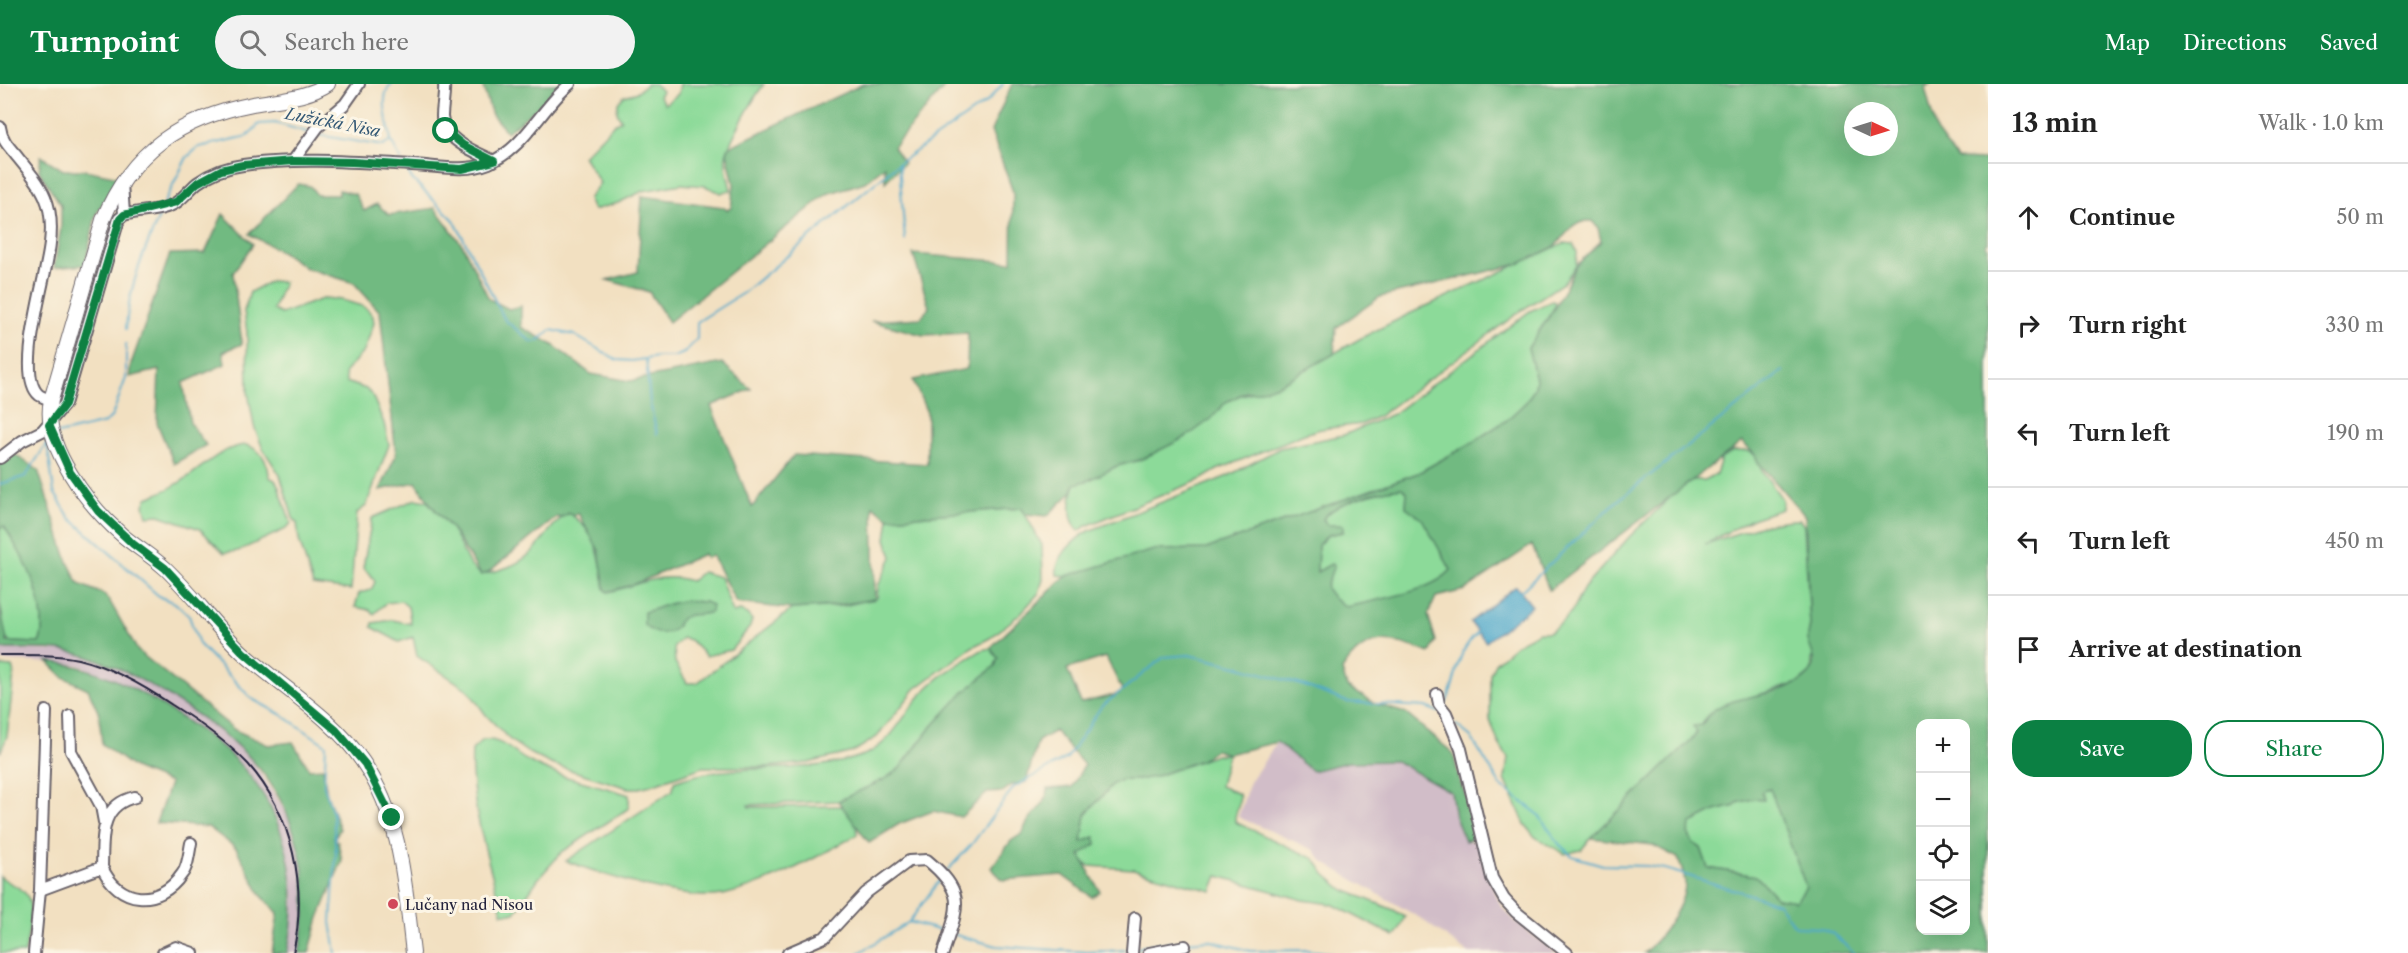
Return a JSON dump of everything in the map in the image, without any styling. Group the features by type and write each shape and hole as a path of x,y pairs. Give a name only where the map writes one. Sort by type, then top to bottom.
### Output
{"main road":[{"path":"328,84 305,94 231,108 193,123 152,147 122,181 103,220 51,400 51,429 70,472 98,511 133,544 165,568 243,652 336,730 365,764 392,818 401,851 413,953"}],"street":[{"path":"293,161 298,151 318,127 345,104 359,84"},
{"path":"444,84 442,120 446,131 463,145 494,161"},
{"path":"0,458 51,429 65,404 120,219 124,215 176,202 197,183 221,170 243,165 293,161 419,165 462,169 494,161 505,156 558,94 570,84"},
{"path":"0,127 5,141 46,195 51,209 50,247 34,319 30,361 31,381 39,395 51,400"},
{"path":"122,181 124,215"},
{"path":"69,338 83,342"},
{"path":"1437,694 1439,704 1446,713 1461,749 1492,878 1504,899 1516,912 1567,953"},
{"path":"34,953 40,890 46,711"},
{"path":"70,716 71,751 101,806 104,822 102,867 108,881 125,894 140,898 153,896 170,889 184,873 191,843"},
{"path":"104,822 116,807 126,799 135,797"},
{"path":"788,953 825,936 866,893 909,861 927,860 944,874 956,894 957,911 943,953"},
{"path":"40,890 102,867"},
{"path":"1132,953 1135,918"},
{"path":"1149,953 1185,946"},
{"path":"163,953 176,947 193,953"}],"shaded area":[{"path":"0,649 64,651 80,654 115,667 160,690 188,708 228,738 252,761 289,820 301,858 305,919 299,953 287,953 294,899 289,860 283,840 270,808 243,769 221,747 181,718 154,700 110,677 78,665 0,661"},
{"path":"1277,742 1312,771 1348,762 1396,761 1451,792 1455,817 1465,841 1478,841 1487,874 1501,906 1517,923 1556,953 1468,953 1420,918 1323,862 1314,850 1238,817 1250,782"}],"green space":[{"path":"482,84 559,84 542,104 507,132 492,115"},
{"path":"647,84 655,84 662,91 659,96 665,104 678,94 680,84 764,84 742,120 726,156 731,190 721,193 705,186 681,184 643,191 618,203 593,210 588,199 600,183 583,156 614,124 621,120 617,112 618,103 624,96 635,93"},
{"path":"863,84 947,84 893,147 904,163 885,182 885,166 865,182 827,194 669,322 649,292 607,280 638,272 642,196 723,207 727,210 731,208 734,184 727,153 729,147"},
{"path":"1012,84 1930,84 1925,88 1936,131 1957,159 1988,160 1988,242 1985,245 1988,247 1988,953 1644,953 1664,931 1684,894 1684,875 1678,858 1653,845 1591,838 1693,738 1697,733 1693,726 1702,725 1710,713 1720,706 1792,686 1804,679 1814,666 1808,637 1810,625 1805,516 1742,442 1549,590 1532,545 1465,590 1436,597 1428,615 1436,641 1430,653 1404,644 1381,641 1361,648 1342,670 1347,687 1376,704 1405,713 1453,753 1460,781 1481,835 1465,841 1455,817 1451,792 1396,761 1348,762 1312,771 1277,742 1228,754 1215,750 1201,760 1154,777 1121,780 1113,784 1086,814 1082,842 1095,837 1096,844 1080,855 1100,891 1092,897 1062,875 1003,880 991,868 1011,841 1023,833 1028,821 1045,801 1048,789 1072,787 1084,765 1055,731 1038,741 1026,782 1012,785 1002,792 987,793 961,817 933,811 899,824 869,843 838,801 885,779 900,768 928,731 962,694 995,666 998,658 990,648 1066,576 1154,550 1206,549 1418,473 1507,420 1526,402 1535,388 1536,379 1528,348 1554,309 1576,266 1601,241 1598,228 1592,221 1574,225 1554,247 1519,264 1380,297 1336,328 1334,354 1278,385 1255,392 1246,392 1226,402 1211,419 1186,437 1140,460 1117,466 1089,480 1075,484 1071,493 1047,516 1025,514 1022,508 889,518 873,506 875,599 833,606 792,609 736,603 712,555 706,558 704,554 635,584 608,592 605,589 599,551 578,513 574,516 569,513 560,518 557,517 487,573 481,575 451,528 431,505 416,482 380,490 396,455 380,312 354,283 306,268 249,234 298,184 310,186 317,195 339,195 339,190 355,194 364,211 377,204 389,215 435,208 463,246 489,299 509,309 521,306 521,327 553,345 591,374 630,381 722,363 751,389 711,406 752,507 794,455 927,464 927,413 913,380 967,369 968,333 923,335 871,321 921,318 929,307 913,254 1012,262 1013,192 991,131","holes":["1402,488 1407,492 1406,507 1422,519 1451,570 1442,578 1417,590 1347,607 1334,599 1326,588 1334,565 1331,564 1317,572 1318,545 1328,535 1343,532 1343,525 1327,525 1323,519 1348,502 1371,494","1106,657 1122,690 1118,694 1081,703 1067,669","1770,789 1806,887 1796,901 1777,898 1756,876 1708,868 1701,848 1693,843 1688,833 1691,823 1715,811 1753,799 1764,800 1762,791"]},
{"path":"41,156 63,170 85,170 119,177 96,214 85,265 54,268 61,228 61,205 39,171"},
{"path":"223,214 253,244 233,273 242,344 223,352 225,364 183,383 190,423 206,445 174,464 157,423 159,370 129,377 131,364 170,254 205,253"},
{"path":"1564,243 1573,244 1577,252 1576,266 1563,283 1522,310 1379,416 1362,424 1321,429 1304,434 1217,470 1202,479 1086,526 1079,531 1075,526 1071,508 1075,484 1089,480 1117,466 1140,460 1211,419 1226,402 1238,396 1278,385 1409,314"},
{"path":"271,281 284,282 273,310 281,314 325,298 362,306 373,316 374,323 364,351 345,372 346,382 366,389 372,395 384,423 389,445 366,506 357,513 351,590 313,585 299,540 297,523 293,518 280,475 263,449 254,426 248,392 247,332 244,311 250,292"},
{"path":"1552,301 1555,302 1554,308 1528,348 1536,379 1535,388 1526,402 1507,420 1418,473 1206,549 1154,550 1092,570 1066,576 1057,575 1062,555 1089,531 1228,476 1280,448 1344,435 1393,414 1530,311"},
{"path":"246,445 260,453 268,467 269,477 278,485 291,523 286,529 238,551 224,553 200,529 159,515 147,516 144,505 147,498 174,486 227,450"},
{"path":"1733,451 1748,451 1755,455 1763,472 1782,499 1782,509 1752,519 1705,544 1764,525 1800,520 1804,526 1810,625 1808,639 1813,651 1811,672 1798,683 1744,699 1711,712 1693,738 1581,850 1565,854 1535,837 1525,824 1505,779 1508,758 1498,742 1490,720 1490,674 1495,663 1518,643 1539,632 1549,632 1559,625 1571,613 1584,588 1630,536 1676,492 1694,480 1705,480 1716,474 1721,459"},
{"path":"14,454 38,470 68,562 79,584 103,594 109,600 138,651 235,730 268,745 293,742 309,769 323,768 327,795 340,829 334,838 338,842 342,861 319,918 309,953 299,953 304,928 304,876 292,826 268,780 235,743 186,707 142,680 107,663 62,651 0,649 0,604 7,642 39,643 42,632 41,607 34,582 4,526 0,528 0,462"},
{"path":"1402,488 1407,492 1406,507 1422,518 1451,570 1442,578 1417,590 1347,607 1334,599 1326,588 1333,565 1317,572 1318,545 1328,535 1343,532 1327,525 1323,519 1348,502 1382,491"},
{"path":"416,499 427,501 451,528 470,565 481,575 521,560 533,551 558,520 569,513 586,528 592,537 602,567 605,589 608,592 659,579 680,578 691,581 702,572 720,577 733,613 740,611 747,614 752,620 750,627 731,650 706,656 690,640 682,638 674,647 675,662 687,683 697,683 792,609 843,606 877,598 878,586 892,557 886,539 889,518 1022,508 1042,545 1043,579 1039,593 1020,614 990,638 972,647 915,689 877,737 853,752 808,763 767,767 703,767 651,785 628,788 551,764 529,753 510,740 486,715 468,690 417,656 413,637 399,642 372,627 373,623 393,620 411,624 408,607 401,601 386,603 374,614 370,610 355,607 359,593 371,590 375,582 363,568 372,518","holes":["679,602 705,602 697,613 685,615 678,621 645,613"]},
{"path":"4,525 29,571 38,594 42,620 42,634 39,643 11,642 5,638 0,604 0,528"},
{"path":"685,601 705,602 712,605 711,612 686,616 676,628 667,633 652,631 644,625 644,612"},
{"path":"990,648 998,658 995,666 962,695 928,731 900,768 885,779 838,801 748,805 749,807 855,806 857,835 794,869 744,889 711,896 669,892 566,861 673,790 674,782 720,771 817,766 864,755 889,737 920,696 934,682 965,660"},
{"path":"47,661 96,672 140,692 209,737 244,769 271,810 288,856 293,904 287,953 272,953 278,913 261,895 236,848 208,827 156,823 170,783 134,768 102,744 99,714 88,689 63,677"},
{"path":"0,666 12,667 14,674 7,736 0,753"},
{"path":"483,740 496,741 528,761 565,777 629,795 629,808 562,852 538,879 515,913 502,913 477,812 472,750"},
{"path":"1228,754 1220,786 1239,794 1240,802 1235,822 1315,859 1325,874 1344,890 1394,910 1405,917 1394,936 1332,904 1303,900 1218,876 1212,891 1133,869 1089,866 1081,860 1082,853 1096,844 1094,837 1081,843 1086,814 1113,784 1121,780 1154,777 1216,755"},
{"path":"1771,789 1806,887 1796,901 1777,898 1756,876 1708,868 1701,848 1693,843 1688,833 1691,823 1715,811 1735,806 1737,803 1753,799 1763,800 1762,791"},
{"path":"0,876 28,897 31,912 25,953 0,953"}],"water":[{"path":"1516,586 1532,606 1486,642 1470,622"}],"waterway":[{"name":"Lužická Nisa","path":"318,135 383,146 391,141 385,111 385,96 391,84"},
{"path":"406,167 412,179 454,220 505,320 532,342 538,341 551,330 574,335 617,360 674,357 684,353 697,339 697,322 743,293 899,163 988,101 1003,84"},
{"name":"Lužická Nisa","path":"164,203 187,157 199,147 248,136 259,124 275,123 310,133"},
{"path":"391,141 401,160"},
{"path":"899,163 905,240"},
{"name":"Lužická Nisa","path":"126,329 134,283 143,254 161,212"},
{"name":"Lužická Nisa","path":"58,434 105,423 112,416 126,378 126,344"},
{"path":"646,359 650,403 657,434"},
{"path":"1519,593 1616,502 1783,371"},
{"path":"47,443 54,492 70,518 160,597 175,603 189,616 199,644 252,699 282,715 326,745 324,785 333,814 336,854 331,922 336,953"},
{"name":"Lužická Nisa","path":"0,484 26,476 47,443"},
{"path":"1444,707 1464,650 1478,632"},
{"path":"946,872 972,844 1014,787 1067,758 1101,707 1164,657 1189,655 1237,666 1305,686 1347,702 1425,707 1439,712"},
{"path":"1456,725 1471,737 1501,786 1538,814 1559,844 1572,856 1603,865 1647,866 1665,869 1778,903 1793,924 1798,927 1820,928 1832,933 1854,953"},
{"path":"859,953 909,922 941,878"},
{"path":"909,922 946,932"},
{"path":"952,934 997,946 1087,952 1127,950"},
{"path":"1186,942 1208,940 1251,951 1308,950 1331,953"},
{"path":"1136,949 1151,944 1177,942"}],"railway":[{"path":"0,655 68,657 90,662 115,672 192,718 248,764 276,806 293,853 299,903 293,953"}],"place":[{"name":"Lučany nad Nisou","path":"393,904"}],"route":[{"path":"392,818 365,764 336,730 243,652 165,568 120,533 98,511 70,472 49,425 65,404 120,219 124,215 165,207 176,202 197,183 221,170 243,165 293,161 352,162 462,169 494,161 463,145 446,131"}]}
